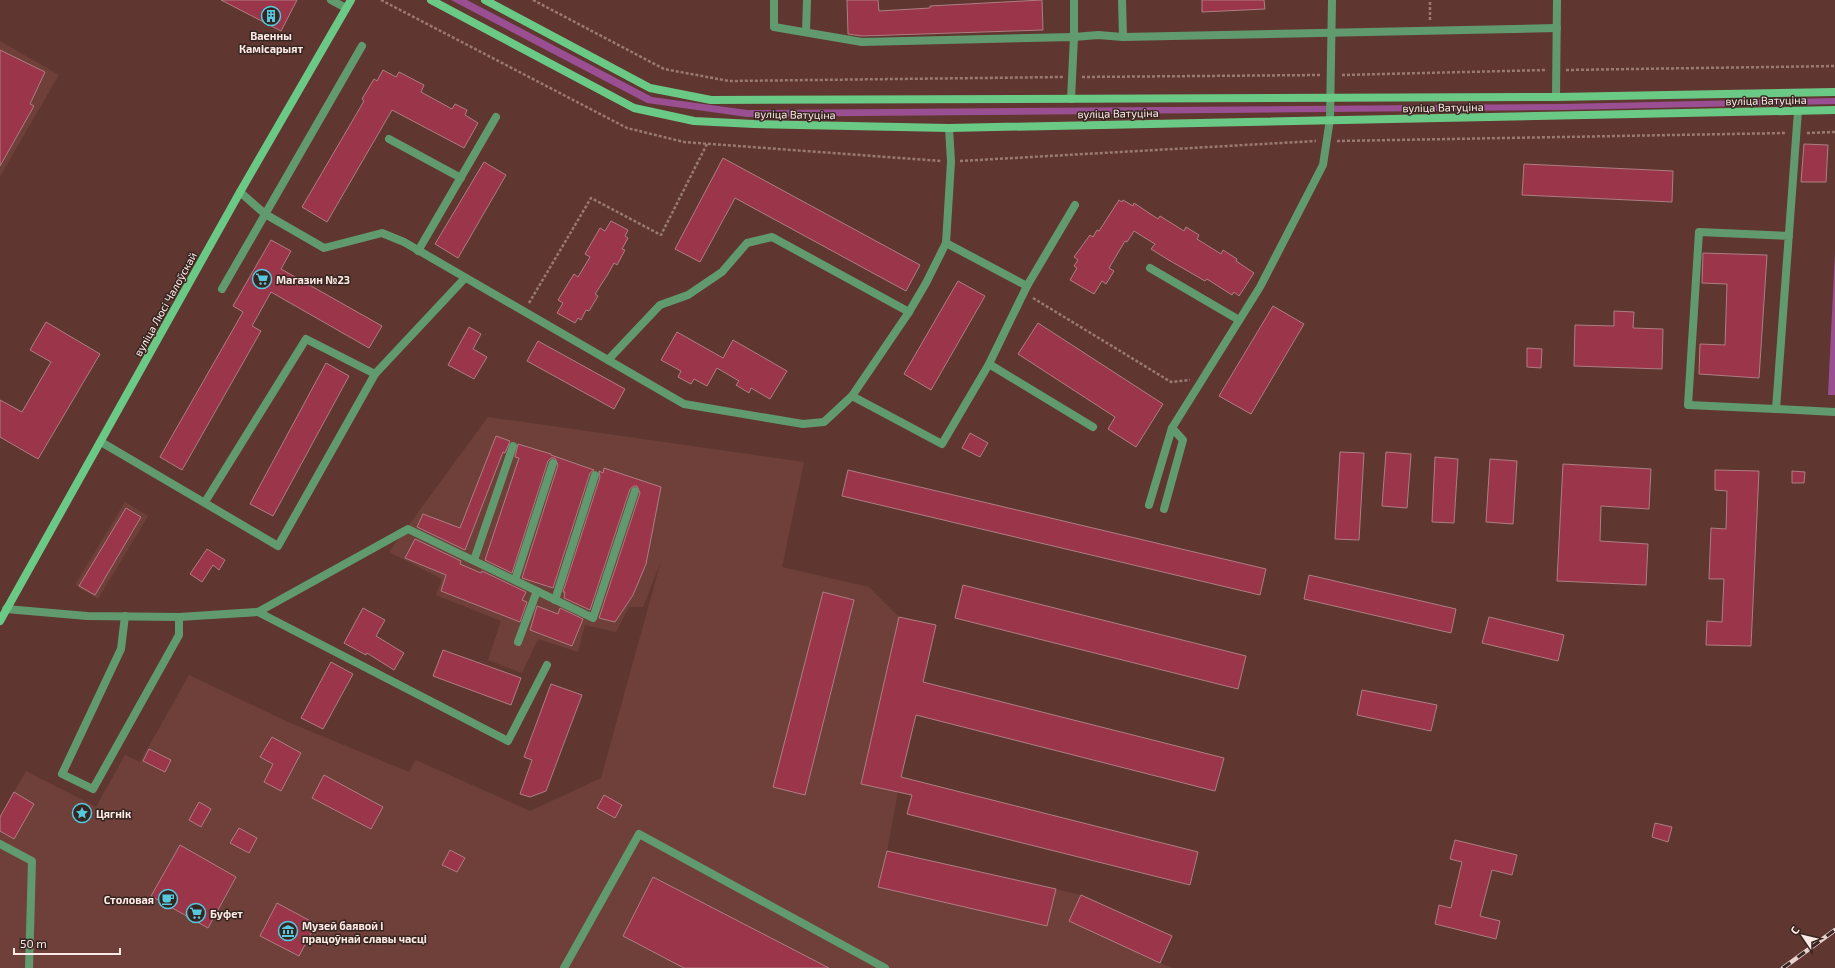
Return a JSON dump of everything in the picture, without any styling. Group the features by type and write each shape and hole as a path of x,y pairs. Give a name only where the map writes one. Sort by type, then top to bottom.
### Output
{"street":[{"path":"331,0 346,8"},
{"name":"вуліца Люсі Чалоўскай","path":"0,621 240,192 351,0"},
{"name":"вуліца Ватуціна","path":"431,0 634,108 694,121 754,124 949,128 1330,119 1482,118 1835,110"},
{"name":"вуліца Ватуціна","path":"485,0 650,88 711,100 1556,97 1835,92"},
{"path":"774,0 774,27 862,42 1074,37 1098,35 1123,37 1557,28"},
{"path":"806,32 807,0"},
{"path":"1071,99 1074,0"},
{"path":"1122,0 1123,37"},
{"path":"1149,506 1172,428 1260,287 1323,165 1330,119 1332,0"},
{"path":"1556,97 1557,0"},
{"path":"222,289 362,46"},
{"path":"1776,409 1798,111"},
{"path":"418,251 496,117"},
{"path":"240,192 265,214 324,248 382,233 418,251 684,404 803,424 824,422 852,396 909,312 926,283 946,243 951,162 949,128"},
{"path":"389,139 461,178"},
{"path":"852,396 942,444 989,364 1027,286 1076,205"},
{"path":"1789,236 1699,232 1688,405 1835,412"},
{"path":"608,360 660,305 688,295 716,276 747,243 772,237 909,312"},
{"path":"946,243 1027,286"},
{"path":"1150,268 1239,320"},
{"path":"101,442 278,546 375,374 465,278"},
{"path":"205,502 306,339 375,374"},
{"path":"989,364 1093,427"},
{"path":"1164,509 1183,440 1172,428"},
{"path":"474,560 513,446"},
{"path":"515,580 553,463"},
{"path":"555,600 595,475"},
{"path":"6,609 87,616 179,616 258,612 408,529 593,618 635,491"},
{"path":"518,642 538,591"},
{"path":"258,612 508,741 547,665"},
{"path":"125,616 121,649 62,774 93,789 179,635 179,616"},
{"path":"564,968 639,834 885,968"},
{"path":"0,844 32,860 28,968"}],"path":[{"path":"533,0 664,69 729,81 1330,75 1835,66"},
{"path":"1430,0 1430,31"},
{"path":"524,312 591,198 662,235 707,144"},
{"path":"1023,294 1040,301 1171,382 1202,379"}],"shaded area":[{"path":"451,0 467,0 652,97 747,110 1563,104 1835,98 1835,104 1562,110 747,117 647,103"},
{"path":"0,41 59,75 0,176"},
{"path":"1835,252 1835,395 1828,395"},
{"path":"488,417 804,462 782,567 869,587 899,617 936,625 898,792 887,851 1081,895 1172,936 1160,963 1173,968 0,968 0,817 26,771 96,807 125,755 140,762 189,675 288,722 409,772 416,760 530,811 601,778 661,561 643,607 629,607 616,632 585,625 578,652 538,639 522,673 488,660 501,621 436,595 442,579 389,552"},
{"path":"125,502 148,516 98,599 75,585"}],"building":[{"name":"Ваенны Камісарыят","path":"221,0 297,0 281,31"},
{"path":"847,0 878,0 879,11 930,8 930,6 1042,0 1043,30 862,36 848,34"},
{"path":"1202,0 1264,0 1265,9 1202,12"},
{"path":"0,50 45,72 30,104 34,106 0,166"},
{"path":"383,70 396,77 399,72 424,85 421,92 452,109 455,104 467,110 465,115 478,123 464,148 392,110 327,222 302,207 364,101 362,99 374,79 377,81"},
{"path":"1804,144 1828,145 1826,182 1801,182"},
{"path":"723,158 920,265 906,291 735,198 700,262 675,249"},
{"path":"484,162 506,175 458,258 435,244"},
{"path":"1524,164 1673,171 1672,202 1522,195"},
{"path":"1119,200 1122,202 1123,200 1133,206 1134,203 1158,219 1160,216 1184,231 1186,227 1199,235 1197,239 1221,254 1223,250 1237,259 1236,261 1254,273 1239,296 1234,292 1232,295 1207,279 1205,281 1167,259 1151,249 1155,244 1134,231 1127,242 1125,241 1109,268 1114,271 1106,284 1102,281 1094,294 1070,280 1077,268 1074,266 1078,260 1074,257 1090,235 1093,237 1097,230 1099,231"},
{"path":"611,221 628,230 625,236 628,238 622,249 625,250 617,265 614,263 595,294 598,296 589,311 586,310 581,320 578,318 575,323 557,313 563,303 558,300 574,274 578,277 590,257 585,254 600,228 605,231"},
{"path":"271,240 291,251 281,269 382,326 369,348 271,292 252,326 261,331 182,470 160,457 243,312 233,306"},
{"path":"1703,253 1767,255 1759,378 1699,374 1700,344 1725,345 1727,284 1702,283"},
{"path":"958,281 985,296 931,390 904,374"},
{"path":"1273,306 1304,324 1251,414 1219,396"},
{"path":"1614,311 1634,312 1633,328 1663,329 1662,369 1574,366 1575,325 1614,326"},
{"path":"46,322 100,354 38,459 0,437 0,400 22,412 51,362 30,350"},
{"path":"1038,323 1163,404 1136,447 1108,429 1115,417 1018,354"},
{"path":"469,327 481,334 473,349 487,357 474,379 448,365"},
{"path":"677,332 723,358 733,340 787,371 770,399 751,388 749,393 736,385 739,381 717,368 707,386 694,379 691,384 678,377 681,371 661,360"},
{"path":"538,341 625,389 614,409 527,361"},
{"path":"1527,348 1542,349 1541,368 1527,367"},
{"path":"326,363 349,376 273,516 250,504"},
{"path":"970,433 988,443 980,457 962,448"},
{"path":"496,436 510,441 505,453 503,452 465,550 417,527 423,514 460,528"},
{"path":"518,444 551,454 594,470 590,473 553,588 522,578 558,465 555,458 551,458 548,461 512,573 485,560 519,458 515,457"},
{"path":"1340,452 1364,453 1359,540 1335,539"},
{"path":"1386,452 1411,454 1407,508 1382,506"},
{"path":"1435,457 1458,459 1454,523 1432,522"},
{"path":"1490,459 1517,461 1513,524 1486,522"},
{"path":"1563,464 1651,469 1649,509 1601,506 1600,541 1648,544 1646,585 1557,581"},
{"path":"604,468 661,487 646,564 633,595 615,622 599,618 640,493 637,486 630,489 590,610 564,598 565,592 563,592 600,477 599,471 603,473"},
{"path":"848,470 1266,569 1260,595 842,496"},
{"path":"1715,470 1759,471 1751,646 1706,645 1707,621 1722,622 1724,579 1709,579 1711,528 1726,529 1727,491 1715,490"},
{"path":"1792,471 1805,472 1804,483 1792,483"},
{"path":"126,508 141,517 95,595 79,586"},
{"path":"415,539 461,561 460,564 481,573 482,571 526,592 522,600 527,602 520,622 441,591 446,575 405,558"},
{"path":"207,549 225,560 219,570 213,565 202,582 190,574"},
{"path":"1309,575 1456,609 1451,633 1304,599"},
{"path":"963,585 1246,656 1238,689 955,618"},
{"path":"823,592 854,600 805,795 773,787"},
{"path":"537,606 558,614 560,608 583,619 572,646 530,630"},
{"path":"363,608 385,620 376,636 404,653 394,670 367,653 366,655 344,643"},
{"path":"899,617 936,625 923,682 1224,758 1215,791 916,715 901,777 1198,852 1190,885 907,814 912,795 861,784"},
{"path":"1489,617 1564,635 1558,661 1482,643"},
{"path":"443,650 521,678 511,705 433,676"},
{"path":"331,662 353,674 323,729 301,718"},
{"path":"551,684 582,695 546,791 530,797 520,794 532,760 524,757"},
{"path":"1362,690 1437,705 1431,731 1357,715"},
{"path":"272,737 301,753 281,791 264,782 273,764 260,757"},
{"path":"149,749 171,760 165,772 143,761"},
{"path":"324,775 383,807 371,829 312,798"},
{"path":"14,792 34,804 14,839 0,831 0,817"},
{"path":"604,795 622,805 615,818 597,808"},
{"path":"199,802 211,809 201,827 189,820"},
{"path":"1655,823 1672,827 1668,842 1652,837"},
{"path":"239,828 257,838 249,853 230,843"},
{"path":"1455,840 1517,855 1512,875 1492,870 1480,916 1500,921 1496,939 1435,924 1439,905 1451,908 1462,862 1450,859"},
{"path":"180,845 236,877 208,928 151,896"},
{"path":"450,850 465,858 457,872 442,865"},
{"path":"887,851 1056,889 1047,926 878,887"},
{"path":"653,877 829,968 684,968 623,936"},
{"path":"1081,895 1172,936 1160,963 1069,921"},
{"path":"277,903 316,924 299,956 260,936"}],"railway":[{"path":"1783,968 1835,930"}],"place":[{"name":"Ваенны Камісарыят","path":"271,16"},
{"name":"Магазин №23","path":"262,279"},
{"name":"Цягнік","path":"82,813"},
{"name":"Столовая","path":"168,899"},
{"name":"Буфет","path":"196,913"},
{"name":"Музей баявой і працоўнай славы часці","path":"288,931"}]}
